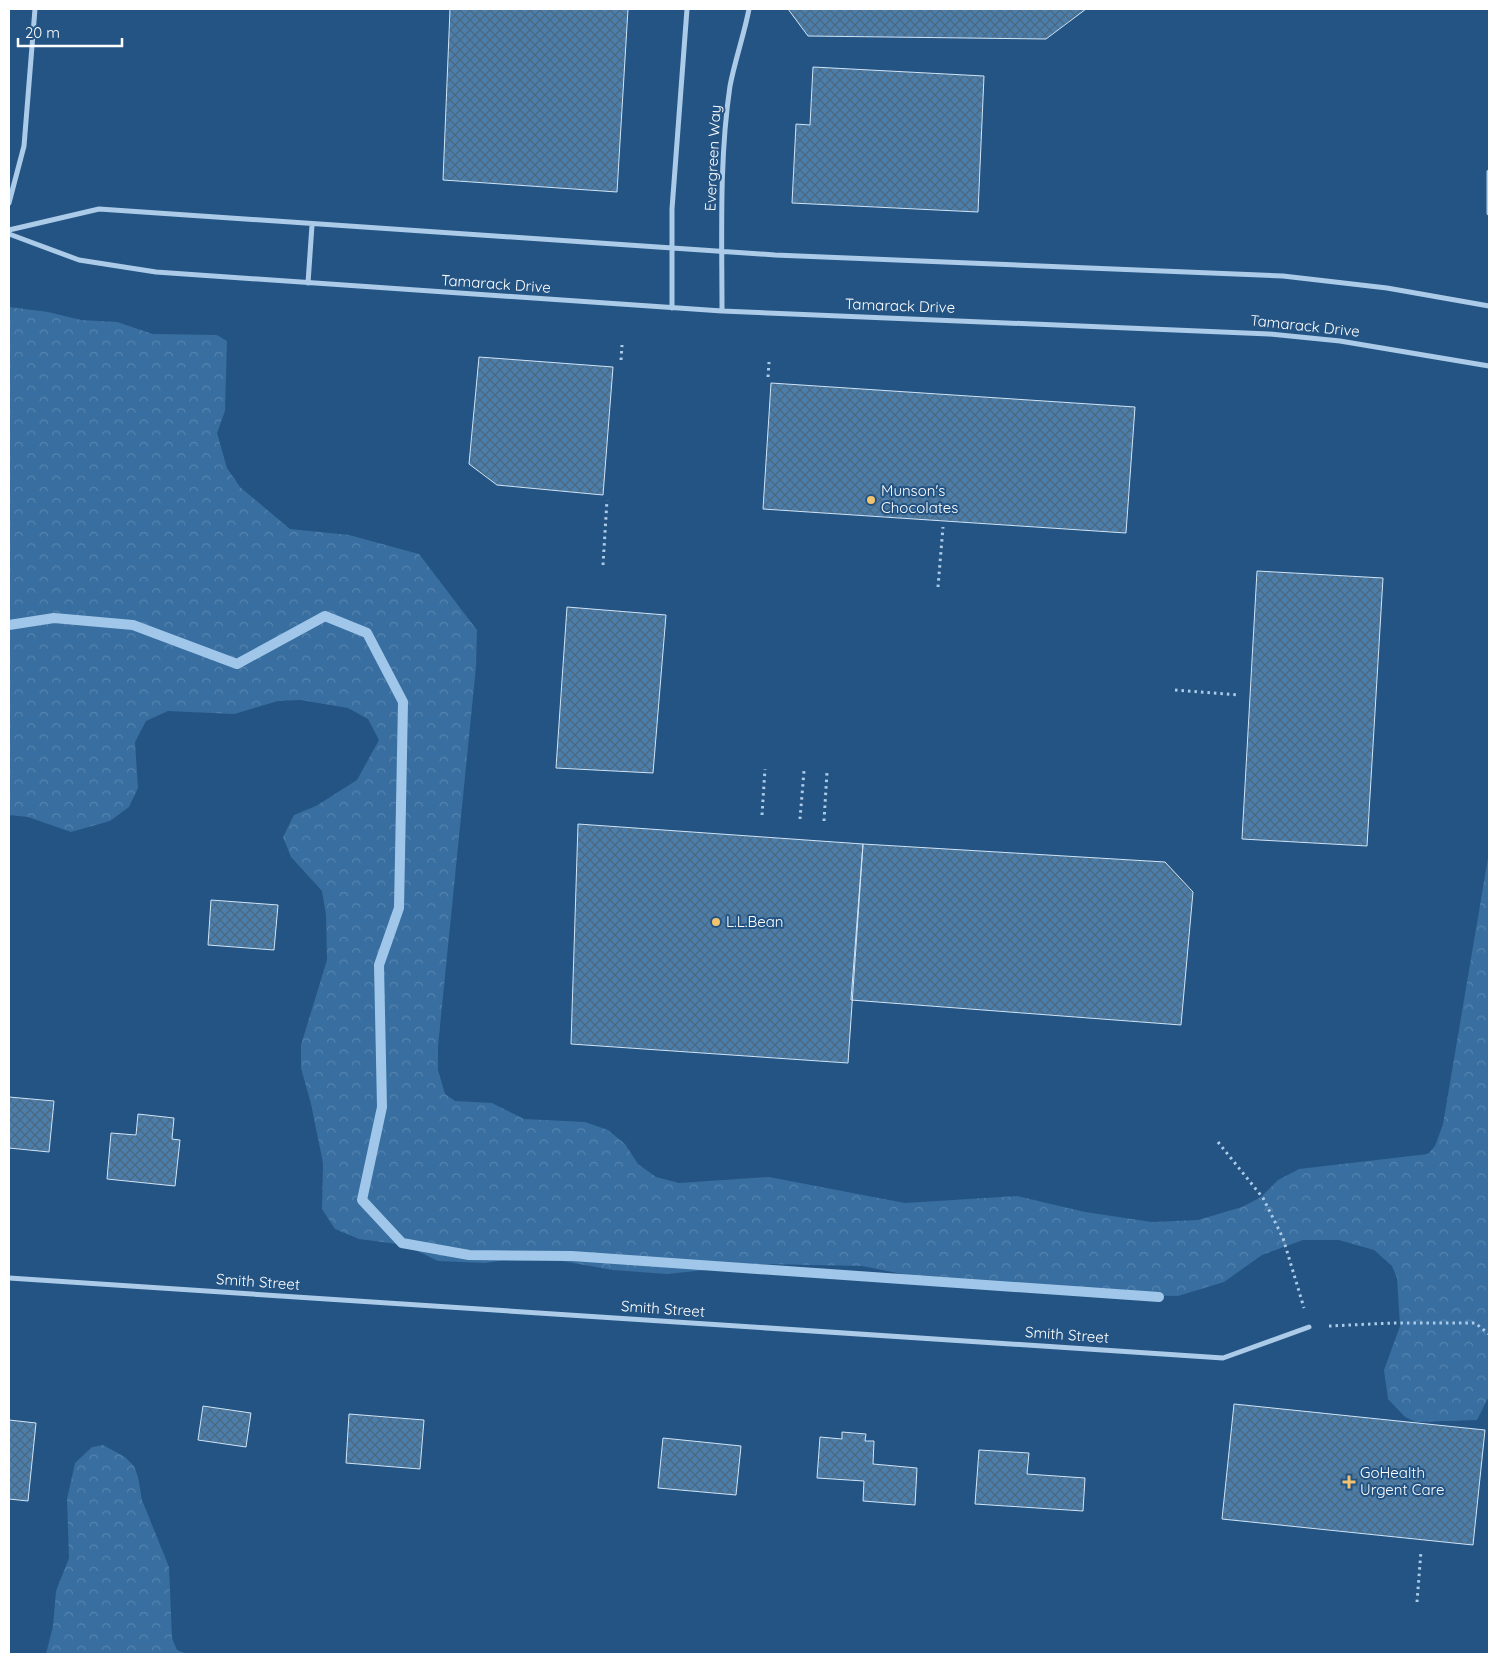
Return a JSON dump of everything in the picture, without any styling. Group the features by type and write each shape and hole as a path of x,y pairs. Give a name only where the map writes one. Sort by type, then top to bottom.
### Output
{"street":[{"path":"9,204 24,146 34,9"},
{"path":"672,308 672,199 687,9"},
{"name":"Evergreen Way","path":"722,311 726,122 738,50 749,9"},
{"path":"1489,172 1489,213"},
{"path":"9,230 99,209 722,252 1283,276 1387,288 1489,306"},
{"path":"308,284 312,225"},
{"name":"Tamarack Drive","path":"9,234 79,260 113,267 308,284 722,311 1269,334 1340,341 1489,366"},
{"name":"Smith Street","path":"9,1278 1223,1358 1310,1327"}],"path":[{"path":"621,360 622,345"},
{"path":"768,377 769,362"},
{"path":"603,565 607,500"},
{"path":"938,586 943,527"},
{"path":"1174,690 1239,695"},
{"path":"762,815 765,769"},
{"path":"800,819 804,771"},
{"path":"824,821 827,772"},
{"path":"1218,1142 1263,1198 1283,1238 1310,1327 1393,1323 1475,1323 1489,1334"},
{"path":"1417,1602 1421,1551"}],"green space":[{"path":"9,307 48,312 81,320 117,322 153,334 217,335 227,341 225,411 217,433 227,468 240,487 290,529 349,535 419,554 477,630 476,667 438,1046 438,1070 445,1094 455,1101 492,1103 524,1119 585,1122 608,1130 625,1144 638,1164 656,1177 679,1183 769,1177 905,1203 1017,1196 1085,1212 1152,1222 1198,1220 1242,1207 1261,1197 1278,1180 1299,1169 1428,1154 1435,1146 1443,1124 1489,852 1489,1396 1477,1420 1416,1422 1405,1417 1388,1399 1384,1370 1400,1326 1397,1278 1392,1266 1374,1250 1339,1240 1303,1240 1262,1255 1224,1282 1178,1296 1131,1295 1058,1287 958,1285 862,1266 763,1264 667,1274 613,1270 533,1256 485,1263 438,1261 405,1245 359,1239 335,1229 322,1209 323,1163 311,1104 301,1068 301,1045 327,960 326,915 322,891 291,857 283,837 294,815 316,806 357,780 379,740 368,719 348,708 300,700 278,701 234,714 168,711 146,721 135,742 138,788 129,807 110,821 71,832 28,817 9,815"},
{"path":"103,1445 125,1457 134,1466 142,1500 169,1567 172,1638 177,1650 187,1654 46,1654 53,1626 56,1591 69,1558 67,1499 75,1463 92,1447"}],"building":[{"path":"450,9 628,9 617,192 443,180"},
{"path":"788,9 1086,9 1046,39 808,36"},
{"path":"813,67 984,76 978,212 792,203 796,124 810,125"},
{"path":"479,357 613,367 603,495 497,485 469,464"},
{"path":"771,383 1135,407 1126,533 763,509"},
{"path":"1257,571 1383,578 1367,846 1242,839"},
{"path":"567,607 666,615 653,773 556,768"},
{"name":"L.L.Bean","path":"578,824 863,844 848,1063 571,1044"},
{"path":"863,844 1165,862 1193,892 1181,1025 851,1000"},
{"path":"211,900 278,905 274,950 208,945"},
{"path":"9,1097 54,1101 49,1152 9,1148"},
{"path":"138,1114 174,1118 172,1139 180,1140 175,1186 107,1179 111,1133 136,1135"},
{"path":"1234,1404 1485,1430 1473,1545 1222,1519"},
{"path":"203,1406 251,1413 246,1447 198,1440"},
{"path":"349,1414 424,1420 420,1469 346,1463"},
{"path":"9,1420 36,1423 28,1501 9,1499"},
{"path":"842,1432 866,1434 865,1441 874,1441 873,1464 917,1468 915,1505 863,1501 864,1481 817,1478 820,1437 842,1439"},
{"path":"663,1438 741,1446 736,1495 658,1488"},
{"path":"979,1450 1029,1453 1027,1474 1085,1478 1083,1511 975,1504"}],"waterway":[{"path":"9,625 54,618 133,625 237,664 325,616 367,633 403,702 399,908 379,965 382,1107 362,1200 402,1243 469,1255 572,1256 1159,1297"}],"place":[{"name":"Munson's Chocolates","path":"871,500"},
{"name":"L.L.Bean","path":"716,922"},
{"name":"GoHealth Urgent Care","path":"1349,1482"}]}
